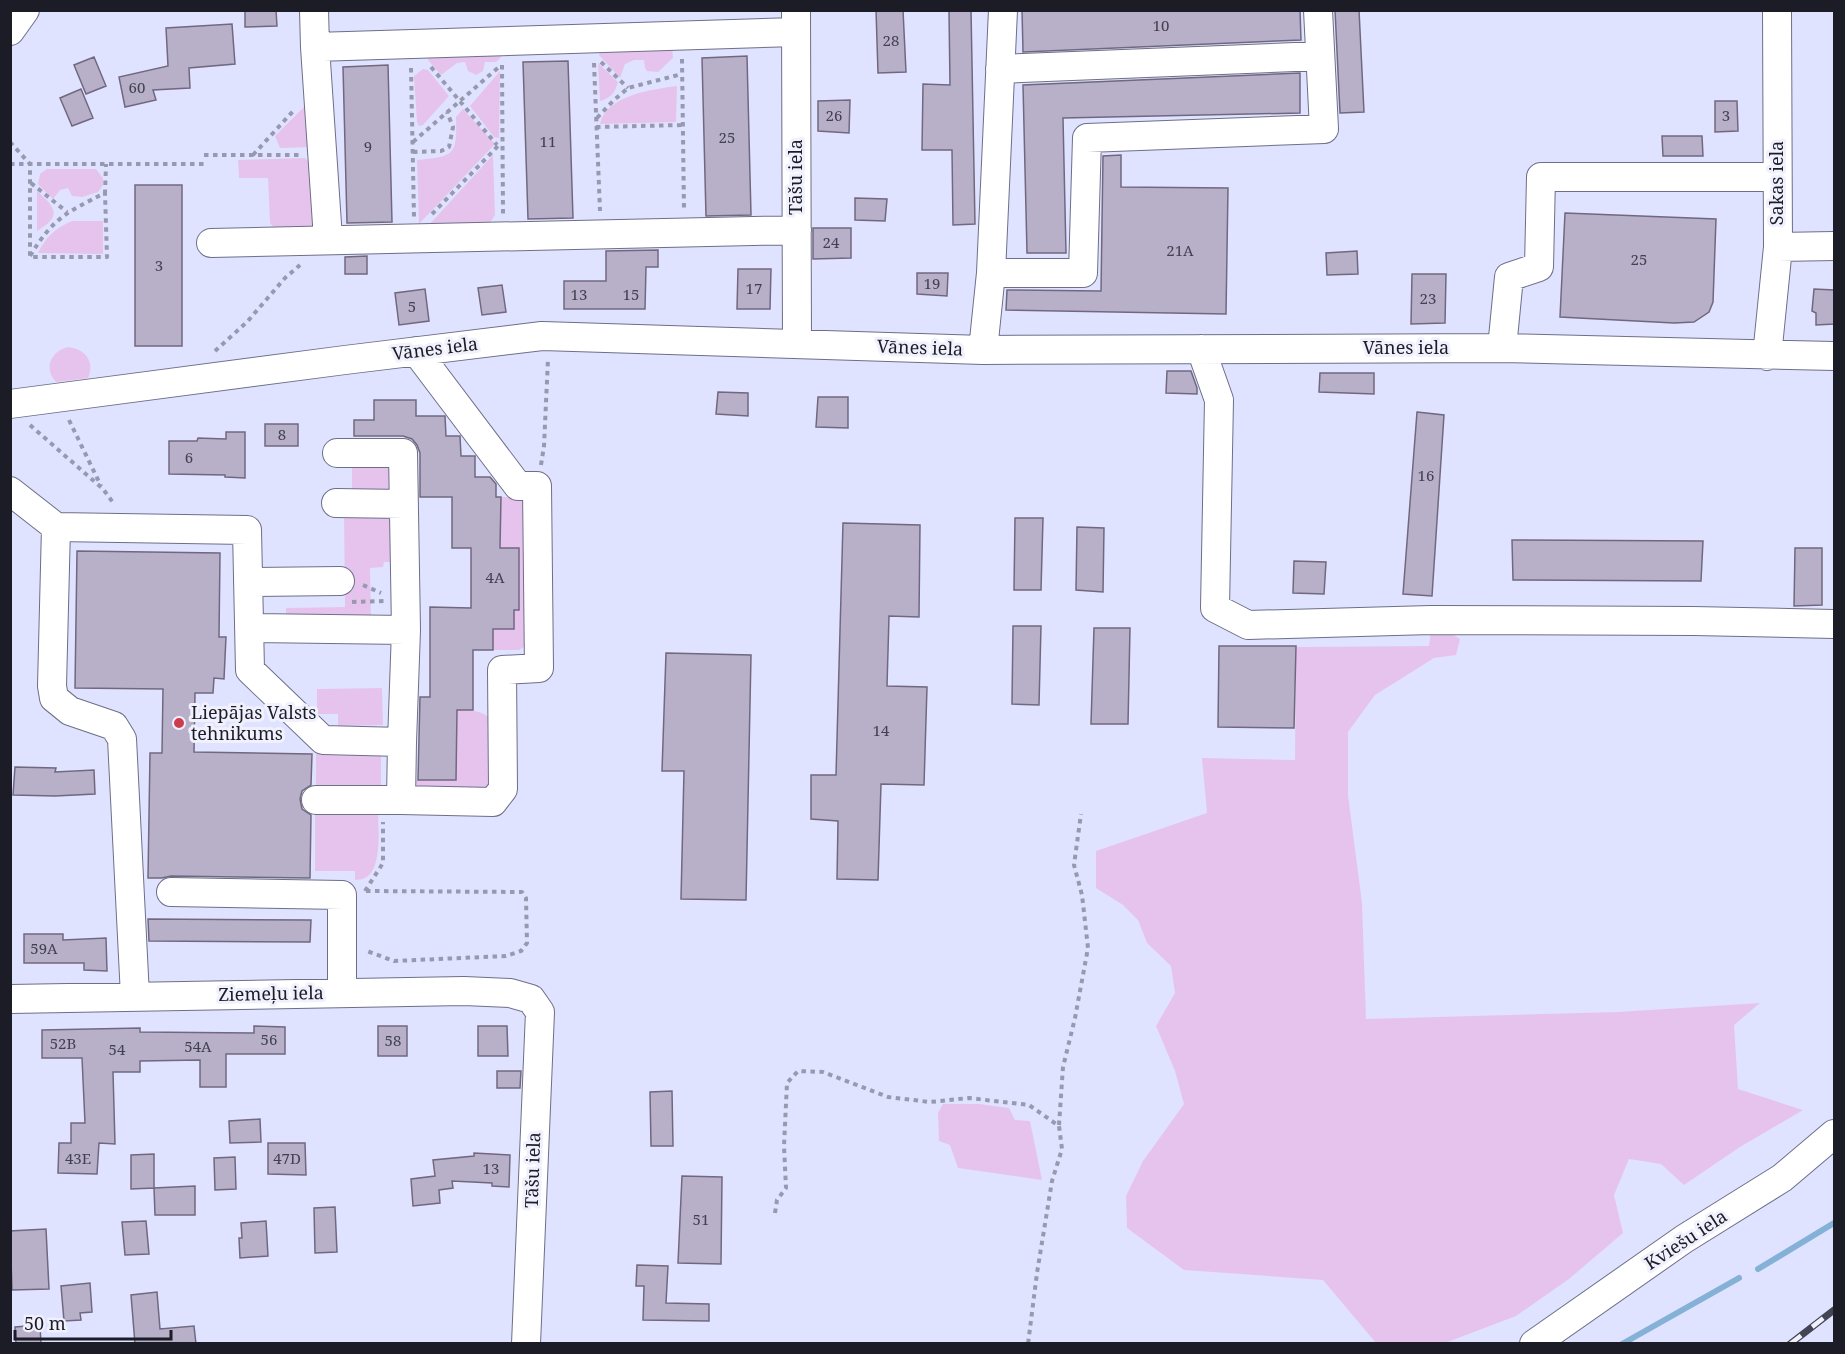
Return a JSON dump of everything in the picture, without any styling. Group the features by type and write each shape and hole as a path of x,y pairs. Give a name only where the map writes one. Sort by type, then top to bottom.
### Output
{"street":[{"path":"10,31 25,10"},
{"path":"314,10 328,239"},
{"path":"983,350 991,273 1003,10"},
{"path":"991,273 1083,273 1087,138 1324,129 1318,10"},
{"name":"Sakas iela","path":"1767,356 1778,247 1777,10"},
{"path":"315,47 681,35 796,21"},
{"name":"Tāšu iela","path":"796,21 796,343"},
{"path":"1000,69 1320,56"},
{"path":"1502,348 1509,277 1539,267 1541,177 1777,177"},
{"path":"211,243 415,235 503,236 796,230"},
{"path":"1778,247 1834,246"},
{"name":"Vānes iela","path":"19,413 58,397 549,336 983,350 1502,348 1834,356"},
{"path":"1202,349 1219,400 1215,608 1248,625 1431,620 1834,624"},
{"path":"316,800 493,802 503,789 502,670 539,668 537,486 519,486 416,351"},
{"path":"337,453 404,453 401,601 406,630 402,742 392,801"},
{"path":"10,491 56,527 247,530 250,670 323,740 402,742"},
{"path":"336,503 404,504"},
{"path":"56,527 52,686 54,698 70,711 114,726 122,739 135,996"},
{"path":"248,582 340,581"},
{"path":"249,628 406,630"},
{"path":"171,892 342,895 355,993"},
{"name":"Ziemeļu iela","path":"10,999 464,991 510,993 531,999"},
{"name":"Tāšu iela","path":"526,1344 540,1012 531,999"},
{"name":"Kviešu iela","path":"1534,1344 1684,1239 1782,1178 1834,1134"}],"path":[{"path":"681,35 685,232"},
{"path":"410,44 500,145"},
{"path":"410,44 415,235"},
{"path":"601,234 594,55 628,88"},
{"path":"412,143 502,63 500,145 503,236"},
{"path":"596,119 628,88 682,74"},
{"path":"253,155 318,84"},
{"path":"413,152 441,151 449,147 453,127 447,112"},
{"path":"596,127 683,125"},
{"path":"10,142 30,164 30,257"},
{"path":"415,235 500,145"},
{"path":"204,155 322,154"},
{"path":"10,164 207,164"},
{"path":"30,257 107,257 106,164"},
{"path":"30,182 67,212"},
{"path":"30,257 44,233 67,212 105,193"},
{"path":"210,356 247,322 285,278 328,239"},
{"path":"537,486 544,446 549,336"},
{"path":"58,397 103,489"},
{"path":"19,413 103,489 133,528"},
{"path":"340,574 401,601 341,602 340,574"},
{"path":"355,993 367,951 394,961 506,956 521,951 527,944 526,898 522,891 365,891 383,862 392,801"},
{"path":"1028,1344 1052,1181 1062,1149 1059,1126 1063,1067 1076,1018 1088,948 1082,895 1074,865 1081,814"},
{"path":"775,1213 777,1200 786,1188 784,1146 788,1083 798,1071 824,1072 888,1097 930,1102 969,1098 1029,1105 1059,1126"}],"shaded area":[{"path":"672,43 673,58 658,72 647,71 644,60 634,60 625,64 620,78 599,55 601,49"},
{"path":"511,47 496,62 485,62 483,71 476,75 468,71 465,62 457,63 441,75 428,60 428,55"},
{"path":"598,63 618,82 612,94 600,101"},
{"path":"423,69 428,70 449,96 423,125 419,126 414,76"},
{"path":"500,71 499,138 494,137 470,106"},
{"path":"677,86 676,122 600,124 604,114 611,106 621,100 656,89"},
{"path":"312,99 313,147 280,148 275,136"},
{"path":"463,109 495,144 419,224 417,160 439,157 451,152 456,139 456,117"},
{"path":"493,155 495,215 488,226 427,227"},
{"path":"305,158 313,167 314,229 275,229 270,223 268,178 239,178 238,160"},
{"path":"47,169 96,169 103,178 103,185 98,192 82,197 72,196 68,188 60,190 53,199 38,184 40,174"},
{"path":"37,191 54,211 51,221 37,231"},
{"path":"72,221 103,221 103,254 38,253 52,234"},
{"path":"68,347 80,350 87,357 90,367 88,378 56,382 50,371 51,361 57,352"},
{"path":"352,456 395,456 395,496 352,496"},
{"path":"501,497 525,497 527,645 519,650 493,650 493,629 514,629 514,610 519,610 519,549 500,548"},
{"path":"396,511 397,562 384,562 383,567 370,568 371,622 286,617 286,608 345,607 344,512"},
{"path":"1431,629 1445,630 1460,639 1456,655 1434,658 1375,695 1348,732 1348,795 1362,903 1366,1019 1618,1012 1760,1003 1734,1025 1738,1089 1803,1110 1740,1147 1684,1185 1661,1164 1629,1159 1614,1195 1623,1233 1569,1279 1516,1316 1445,1343 1376,1343 1323,1280 1184,1270 1127,1228 1126,1196 1143,1161 1184,1104 1175,1071 1156,1026 1175,993 1171,966 1147,943 1138,920 1123,905 1096,888 1096,851 1207,813 1202,758 1295,760 1296,647 1429,646"},
{"path":"382,688 383,725 338,726 338,714 317,714 317,689"},
{"path":"457,710 481,713 493,721 496,775 487,791 418,789 415,780 456,780"},
{"path":"316,754 381,755 381,794 316,797"},
{"path":"315,809 378,809 377,857 371,873 365,878 355,880 355,871 315,871"},
{"path":"943,1104 979,1104 1009,1108 1015,1120 1030,1121 1042,1180 958,1168 950,1145 939,1141 938,1113"}],"building":[{"path":"245,10 276,10 277,26 245,27"},
{"path":"876,10 903,10 906,72 878,73"},
{"path":"949,10 971,10 975,224 953,225 952,150 922,150 923,84 950,85"},
{"path":"1022,10 1300,10 1301,40 1023,52"},
{"path":"1335,10 1359,10 1364,112 1340,113"},
{"path":"232,24 235,64 189,68 190,88 153,90 156,100 125,107 119,77 168,66 166,28"},
{"path":"747,56 751,215 706,216 702,58"},
{"path":"94,57 106,86 86,94 74,65"},
{"path":"568,61 573,218 528,219 523,62"},
{"path":"388,65 392,222 347,223 343,67"},
{"path":"1300,73 1300,113 1063,118 1066,253 1027,253 1023,85"},
{"path":"81,89 93,118 72,126 60,98"},
{"path":"850,100 849,133 818,131 818,101"},
{"path":"1715,101 1737,101 1738,131 1715,132"},
{"path":"1662,136 1702,136 1703,156 1663,156"},
{"path":"1121,155 1121,187 1228,188 1226,314 1006,310 1007,290 1101,291 1103,156"},
{"path":"135,185 182,185 182,346 135,346"},
{"path":"855,198 887,199 885,221 855,220"},
{"path":"1565,213 1716,219 1713,302 1709,312 1694,322 1674,323 1560,317"},
{"path":"813,228 851,228 851,258 813,259"},
{"path":"658,250 658,267 646,267 645,309 564,309 564,281 606,281 606,251"},
{"path":"1357,251 1358,274 1327,275 1326,253"},
{"path":"367,256 367,274 345,274 345,257"},
{"path":"738,269 771,269 770,309 737,309"},
{"path":"917,273 948,273 947,296 917,294"},
{"path":"1412,274 1446,274 1445,323 1411,324"},
{"path":"502,285 506,312 482,315 478,288"},
{"path":"425,289 429,321 399,325 395,293"},
{"path":"1814,289 1834,290 1834,324 1816,325 1816,313 1812,311"},
{"path":"1167,371 1191,371 1197,394 1166,393"},
{"path":"1320,373 1374,373 1374,394 1319,392"},
{"path":"718,392 748,393 748,416 716,414"},
{"path":"818,397 848,397 848,428 816,427"},
{"path":"374,400 416,400 416,416 445,416 446,436 460,436 461,456 475,456 475,477 490,477 496,484 496,497 501,497 500,548 519,548 519,610 514,610 514,629 493,629 493,650 473,650 473,710 457,710 456,780 418,780 420,697 430,697 430,607 471,608 471,548 452,548 452,497 420,497 420,453 412,439 403,436 354,436 354,420 374,420"},
{"path":"1417,412 1444,415 1432,596 1403,594"},
{"path":"265,424 298,424 298,446 265,446"},
{"path":"226,432 245,432 245,478 225,477 225,475 169,474 169,441 197,441 198,438 226,439"},
{"path":"1015,518 1043,518 1041,590 1014,590"},
{"path":"843,523 920,525 919,617 889,616 887,686 927,687 924,785 881,784 878,880 837,879 838,821 811,819 811,775 836,775"},
{"path":"1077,527 1104,528 1103,592 1076,590"},
{"path":"1512,540 1703,541 1701,581 1513,580"},
{"path":"1795,548 1822,548 1822,605 1794,606"},
{"name":"Liepājas Valsts tehnikums","path":"77,551 220,553 219,637 226,637 224,679 214,678 213,693 195,693 194,752 312,754 311,785 302,791 300,799 302,809 311,815 310,878 171,876 148,878 150,753 162,753 163,689 75,688"},
{"path":"1294,561 1326,562 1324,594 1293,593"},
{"path":"1013,626 1041,626 1039,705 1012,704"},
{"path":"1094,628 1130,628 1128,724 1091,724"},
{"path":"1219,646 1296,646 1294,728 1218,727"},
{"path":"666,653 751,655 746,900 681,899 684,771 662,771"},
{"path":"15,767 56,768 55,772 94,770 95,794 13,795"},
{"path":"148,919 311,920 310,942 149,941"},
{"path":"24,934 63,934 63,940 106,938 107,971 84,970 84,963 24,963"},
{"path":"254,1026 285,1027 285,1054 226,1054 226,1087 200,1087 200,1060 140,1061 140,1072 113,1072 115,1144 99,1143 97,1174 58,1173 59,1143 71,1143 71,1123 85,1123 82,1058 42,1058 42,1030 140,1028 140,1032 254,1033"},
{"path":"378,1026 407,1026 407,1056 378,1056"},
{"path":"478,1026 507,1026 508,1056 478,1056"},
{"path":"497,1071 521,1071 520,1088 497,1088"},
{"path":"672,1091 673,1146 651,1146 650,1092"},
{"path":"260,1119 261,1142 230,1143 229,1121"},
{"path":"268,1143 305,1143 306,1175 268,1174"},
{"path":"474,1153 510,1155 509,1187 492,1186 492,1183 452,1181 453,1188 439,1190 440,1203 413,1206 411,1179 435,1176 433,1160 474,1156"},
{"path":"154,1154 154,1188 131,1189 131,1155"},
{"path":"235,1157 236,1189 215,1190 214,1158"},
{"path":"682,1176 722,1177 721,1264 678,1263"},
{"path":"195,1186 195,1215 155,1215 154,1188"},
{"path":"335,1207 337,1252 315,1253 314,1208"},
{"path":"146,1221 149,1254 125,1255 122,1222"},
{"path":"266,1221 268,1256 240,1258 241,1223"},
{"path":"46,1229 49,1289 12,1290 10,1231"},
{"path":"637,1265 668,1266 666,1303 709,1304 709,1321 643,1320 644,1286 636,1286"},
{"path":"90,1283 92,1312 80,1313 81,1320 64,1321 61,1286"},
{"path":"157,1292 160,1329 194,1326 196,1344 135,1344 131,1295"},
{"path":"40,1325 41,1344 16,1344 15,1327"}],"waterway":[{"path":"1758,1269 1834,1223"},
{"path":"1622,1344 1739,1278"}],"railway":[{"path":"1790,1344 1834,1310"}],"place":[{"name":"Liepājas Valsts tehnikums","path":"179,723"}]}
